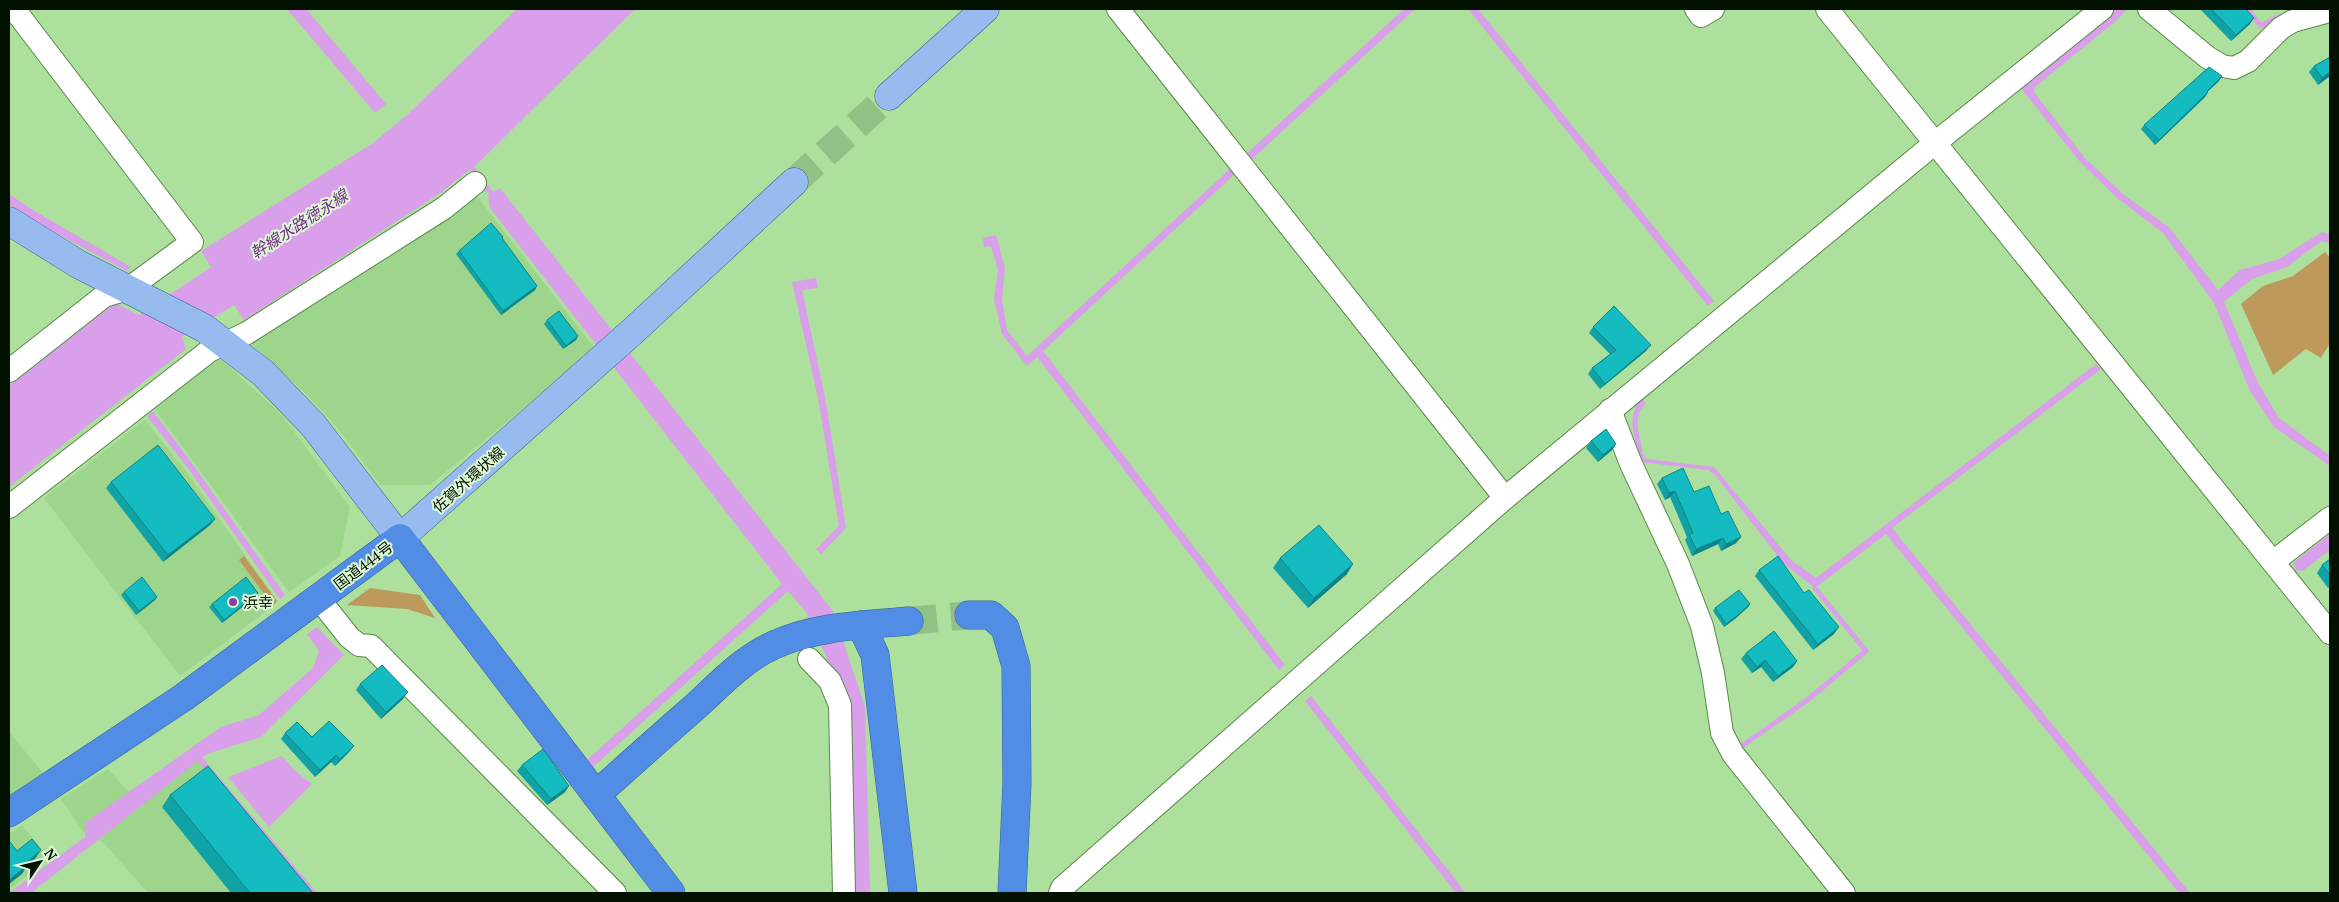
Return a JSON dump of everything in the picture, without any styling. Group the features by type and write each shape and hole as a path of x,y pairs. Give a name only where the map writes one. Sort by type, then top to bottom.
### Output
{"highway":[{"name":"国道444号","path":"9,813 184,697 400,538 671,893"},
{"path":"970,615 991,615 1006,628 1016,666 1017,783 1012,893"},
{"path":"596,795 749,660 772,646 797,636 861,625 909,621"},
{"path":"861,625 875,654 903,893"}],"main road":[{"path":"889,96 985,9"},
{"name":"佐賀外環状線","path":"400,538 426,517 633,331 794,182"},
{"path":"9,221 78,264 215,335 263,373 313,425 400,538"}],"street":[{"path":"9,371 104,296 139,294 192,242 14,9"},
{"path":"1118,9 1505,498"},
{"path":"1696,9 1701,16 1713,9"},
{"path":"1827,9 2330,632"},
{"path":"1060,893 1062,888 1505,498 1935,143 2102,9"},
{"path":"2149,9 2207,57 2222,66 2234,68 2248,61 2280,28 2293,21 2330,14"},
{"path":"9,507 209,351 215,335 247,333 444,208 475,183"},
{"path":"1610,410 1631,464 1678,564 1702,626 1722,733 1732,754 1844,893"},
{"path":"2273,562 2330,518"},
{"path":"319,599 349,637 358,645 371,646 615,893"},
{"path":"809,659 830,681 840,705 844,893"}],"shaded area":[{"path":"473,191 595,349 430,485 381,485 331,420 305,393 248,341"},
{"path":"2325,252 2330,258 2330,343 2321,358 2306,349 2273,375 2241,304 2263,286 2293,276"},
{"path":"217,356 281,414 350,507 340,556 289,592 152,405"},
{"path":"145,420 188,474 277,601 273,606 180,676 44,498"},
{"path":"244,556 277,601 273,606 239,560"},
{"path":"370,588 420,595 435,618 407,609 347,605"},
{"path":"9,732 43,773 9,796"},
{"path":"196,754 313,893 148,893 104,843 83,831 61,799 108,769 135,799"},
{"path":"22,825 49,858 9,889 9,834"}],"water":[{"path":"287,9 306,9 386,104 375,113"},
{"name":"幹線水路徳永線","path":"517,9 635,9 477,164 442,192 244,320 234,305 182,337 186,349 9,487 9,386 115,303 139,315 211,267 201,251 373,143 408,114"},
{"path":"1404,9 1415,9 1250,161 1245,155"},
{"path":"1468,9 1478,9 1714,301 1708,306"},
{"path":"2116,9 2127,9 2116,21 2035,87 2034,92 2084,157 2124,195 2169,227 2218,290 2240,270 2279,259 2322,232 2330,234 2330,243 2321,241 2287,267 2252,279 2224,302 2258,383 2279,418 2330,456 2330,466 2274,427 2250,391 2214,303 2163,233 2116,197 2081,163 2020,87"},
{"path":"1232,167 1236,173 1043,351 1285,665 1279,670 1037,357 1027,366 1002,334 994,299 998,270 991,246 984,247 983,238 996,235 1005,268 1002,299 1007,330 1027,356"},
{"path":"500,188 833,611 865,707 870,893 854,893 830,665 806,612 788,591 593,767 587,760 782,584 490,208 488,195"},
{"path":"9,194 31,209 131,267 127,271 33,221 9,204"},
{"path":"816,278 818,288 802,290 826,402 846,528 821,554 816,549 839,526 818,398 792,282"},
{"path":"2096,364 2101,369 1892,528 2190,893 2179,893 1886,534 1815,588 1783,563 1715,475 1708,470 1641,462 1634,437 1632,421 1637,406 1642,399 1646,403 1639,415 1638,427 1643,454 1647,459 1714,467 1791,560 1816,578"},
{"path":"153,411 285,595 280,599 190,471 147,416"},
{"path":"2330,534 2330,550 2304,570 2296,571 2293,563"},
{"path":"317,627 344,655 261,737 202,757 317,893 309,893 198,761 31,893 9,893 85,837 86,822 221,727 259,715 313,668 319,651 307,634"},
{"path":"1311,696 1466,893 1456,893 1305,701"},
{"path":"282,756 294,770 312,784 269,827 228,777"}],"building":[{"path":"2211,9 2246,9 2254,18 2236,35"},
{"path":"2330,57 2330,72 2322,78 2314,66"},
{"path":"2209,67 2222,76 2159,140 2144,125"},
{"path":"491,223 537,286 503,311 459,251"},
{"path":"1614,306 1651,345 1605,384 1592,368 1616,350 1593,327"},
{"path":"559,311 578,336 566,346 547,320"},
{"path":"1606,429 1616,444 1603,455 1591,441"},
{"path":"158,445 215,519 168,555 111,482"},
{"path":"1683,468 1694,492 1709,486 1721,514 1728,511 1741,537 1726,544 1723,538 1696,549 1689,534 1693,533 1675,491 1669,493 1662,478"},
{"path":"1319,525 1353,564 1314,598 1280,558"},
{"path":"1778,556 1804,593 1809,590 1839,627 1818,644 1759,570"},
{"path":"2330,559 2330,575 2322,565"},
{"path":"142,577 157,597 139,611 124,592"},
{"name":"浜幸","path":"246,577 258,593 224,620 212,604"},
{"path":"1739,590 1750,604 1726,624 1715,608"},
{"path":"1774,631 1797,661 1778,676 1765,660 1757,667 1746,653"},
{"path":"382,665 408,692 386,712 360,684"},
{"path":"329,721 354,746 340,759 336,755 320,770 285,733 297,722 312,737"},
{"path":"543,749 569,786 551,799 522,765"},
{"path":"208,766 313,893 250,893 170,795"},
{"path":"32,839 41,850 26,863 28,865 9,880 9,843 17,851"}],"waterway":[{"path":"2247,9 2261,26 2279,16"},
{"path":"468,163 495,198"},
{"path":"1739,748 1806,701 1866,651 1815,588"}],"tunnel":[{"path":"794,182 889,96"},
{"path":"909,621 969,615"}],"place":[{"name":"浜幸","path":"233,602"}]}
